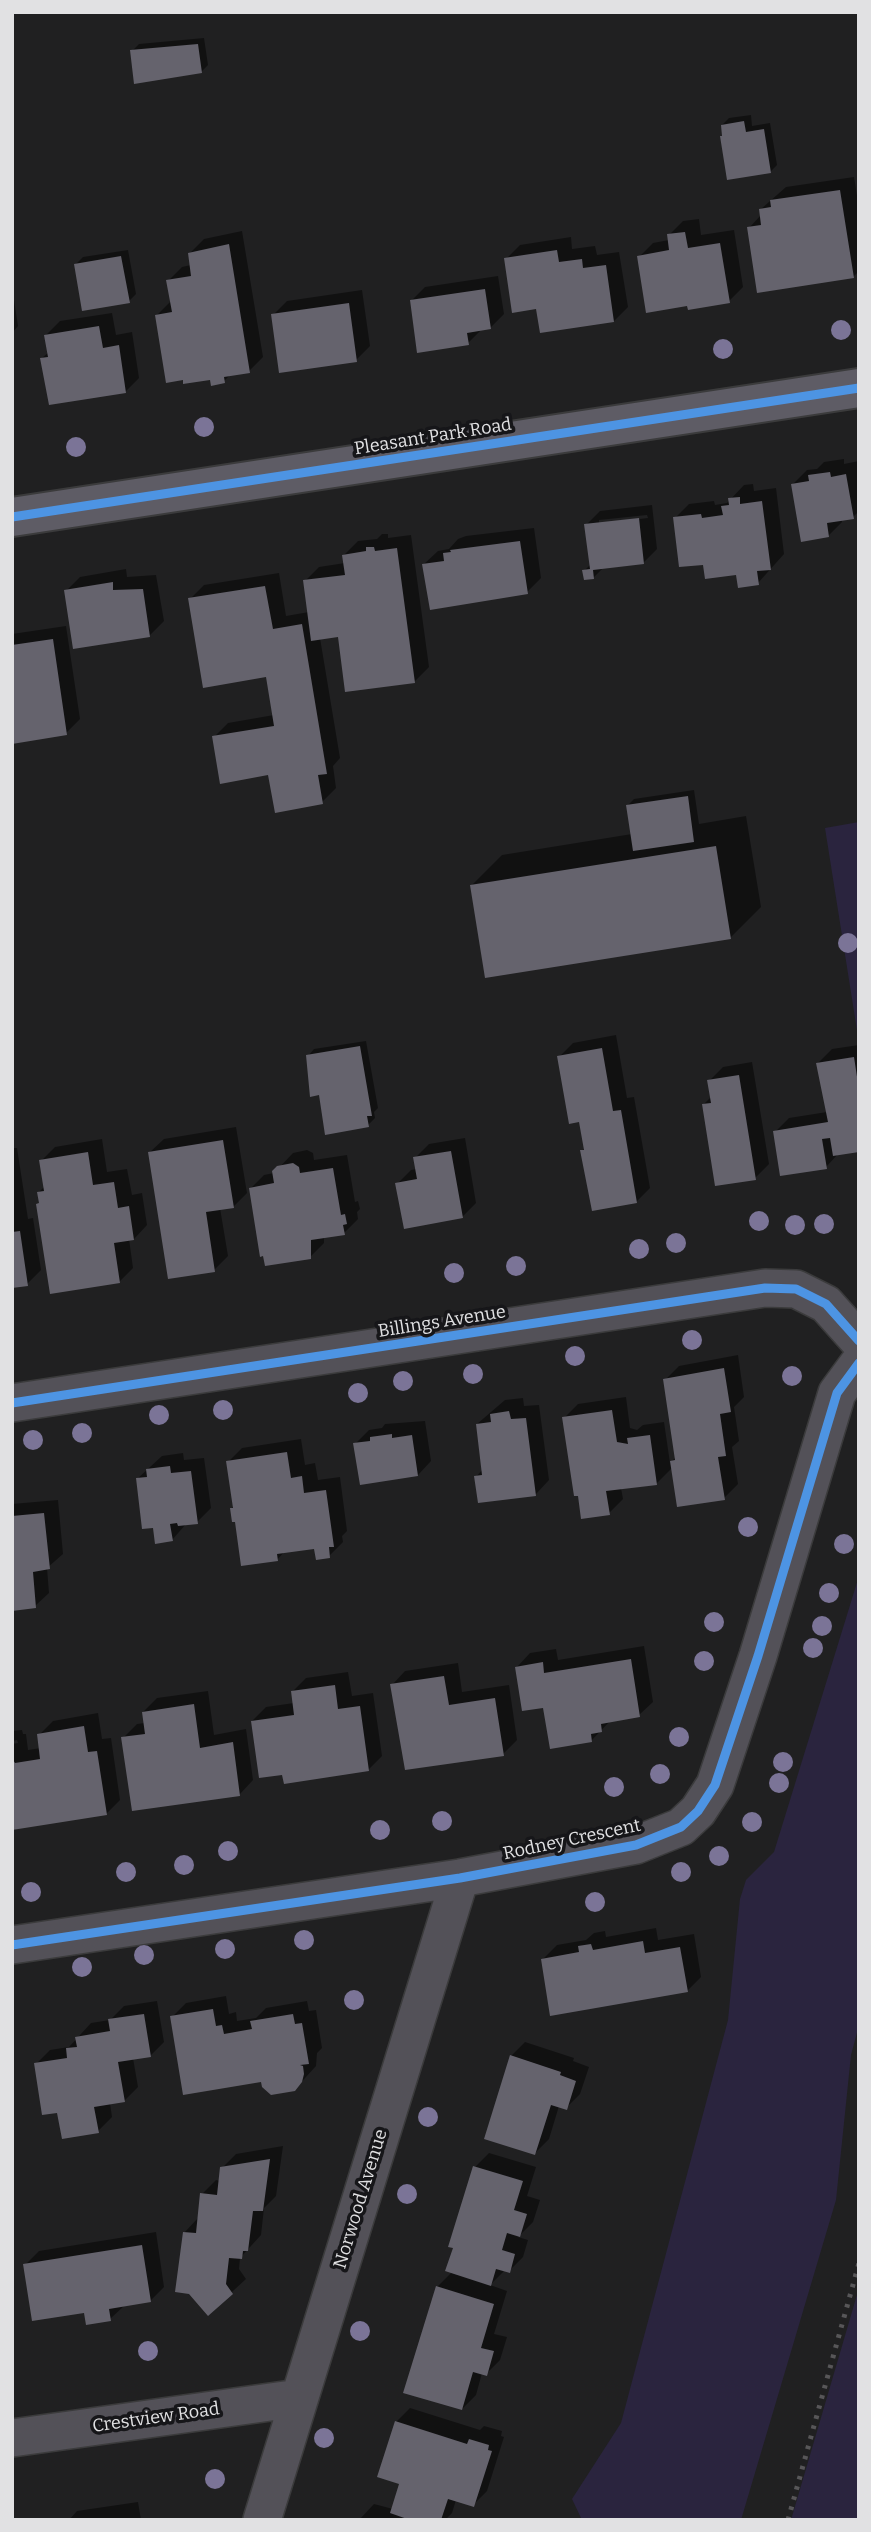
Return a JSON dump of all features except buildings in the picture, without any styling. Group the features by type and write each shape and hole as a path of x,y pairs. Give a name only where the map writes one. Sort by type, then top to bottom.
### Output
{"street":[{"name":"Pleasant Park Road","path":"12,517 859,388"},
{"name":"Billings Avenue","path":"12,1403 765,1288 796,1289 826,1304 859,1340"},
{"name":"Rodney Crescent","path":"12,1945 460,1878 636,1845 681,1827 698,1811 715,1786 758,1656 836,1393 859,1363"},
{"name":"Norwood Avenue","path":"262,2520 460,1878"},
{"name":"Crestview Road","path":"12,2438 299,2398"}],"shaded area":[{"path":"859,822 859,1043 825,828"},
{"path":"859,1576 859,2025 851,2055 836,2200 741,2520 582,2520 572,2499 621,2423 728,2020 740,1899 746,1880 774,1852"},
{"path":"859,2288 859,2520 791,2520"}],"railway":[{"path":"788,2520 859,2263"}],"cycle path":[{"path":"12,517 859,388"},
{"path":"12,1403 765,1288 796,1289 826,1304 859,1341"},
{"path":"12,1945 460,1878 636,1845 681,1827 698,1811 715,1785 758,1656 837,1393 859,1363"}]}
